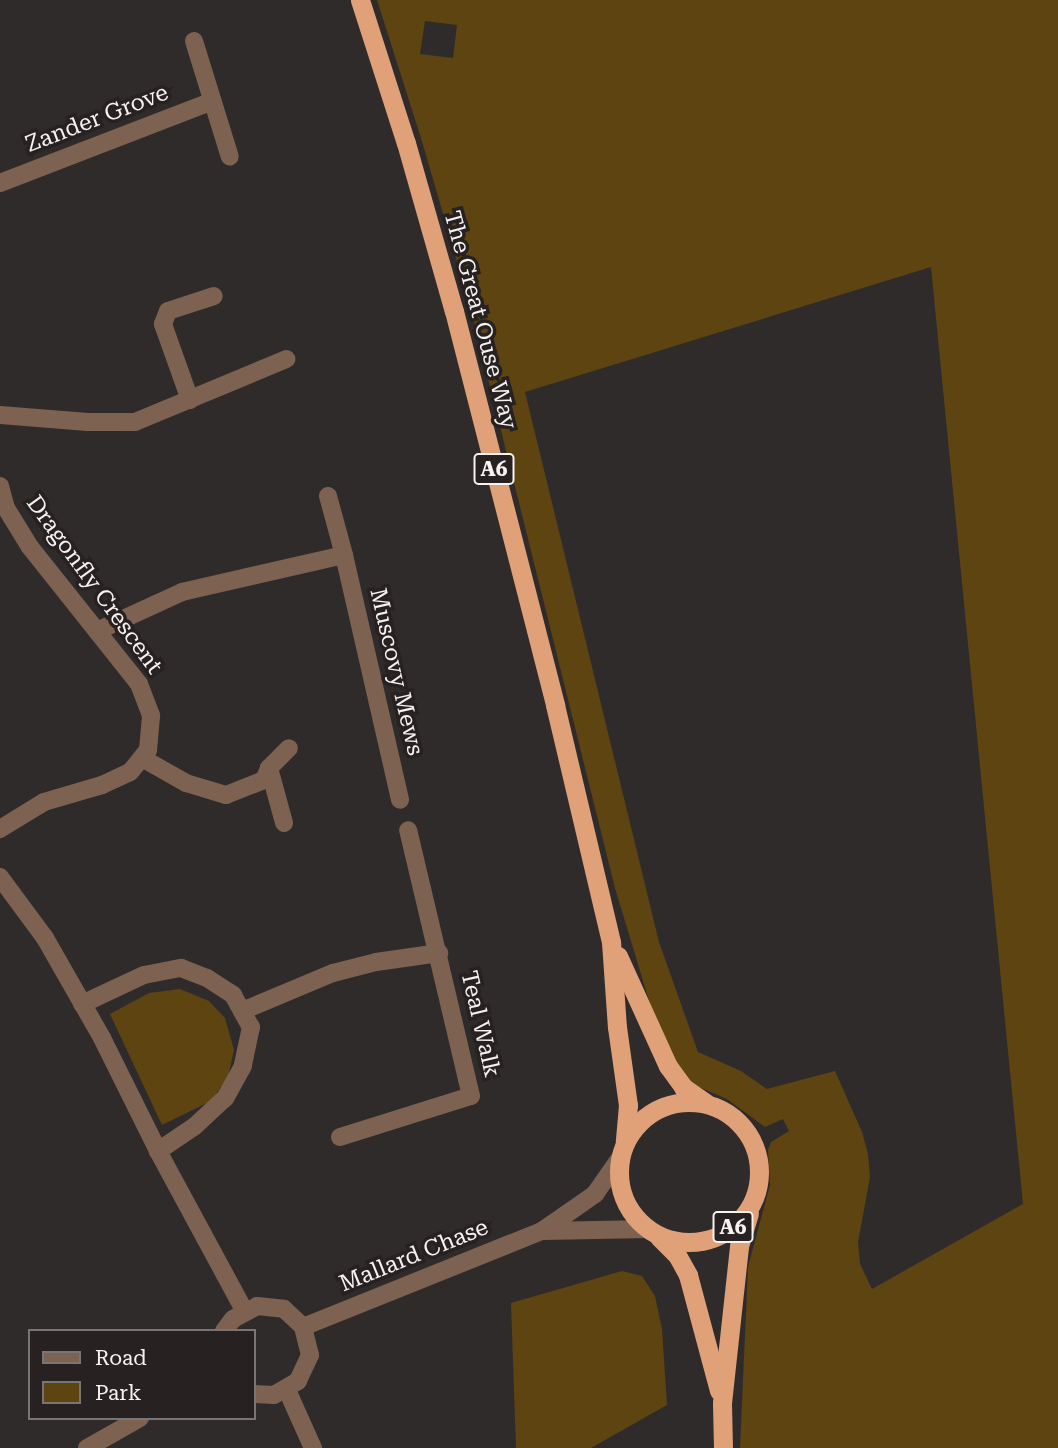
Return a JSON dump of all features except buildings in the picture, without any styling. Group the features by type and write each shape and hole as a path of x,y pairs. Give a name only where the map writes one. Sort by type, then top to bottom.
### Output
{"highway":[{"name":"The Great Ouse Way","path":"360,0 406,143 454,311 555,705 611,942 617,1027 628,1105 623,1150"},
{"name":"The Great Ouse Way","path":"611,942 668,1066 684,1087 706,1103"},
{"path":"623,1150 645,1116 659,1108 682,1102 706,1103"},
{"name":"A6","path":"706,1103 734,1117 753,1141 759,1181 740,1246 722,1403 723,1448"},
{"name":"A6","path":"623,1150 619,1174 627,1205 677,1255 688,1275 722,1403"},
{"name":"A6","path":"652,1232 686,1242 702,1241 730,1229 751,1206"}],"street":[{"path":"194,41 230,157"},
{"name":"Zander Grove","path":"0,183 212,101"},
{"path":"190,400 163,324 168,311 214,296"},
{"path":"0,415 88,422 135,422 286,359"},
{"name":"Dragonfly Crescent","path":"0,486 6,508 30,547 139,684 151,716 148,750 142,758"},
{"name":"Muscovy Mews","path":"328,496 400,800"},
{"path":"97,631 182,593 344,555"},
{"path":"0,829 44,802 102,785 130,772 142,758 187,783 226,795 264,780 269,768 289,748"},
{"path":"269,768 284,823"},
{"name":"Teal Walk","path":"340,1137 471,1097 408,830"},
{"path":"0,877 45,938 244,1310"},
{"path":"242,1011 332,973 376,961 439,953"},
{"path":"82,1004 144,975 181,968 207,978 233,995 251,1027 243,1066 225,1098 195,1126 158,1151"},
{"path":"542,1231 595,1194 623,1150"},
{"path":"542,1231 652,1232"},
{"name":"Mallard Chase","path":"303,1327 542,1231"},
{"path":"226,1329 244,1310 271,1306 295,1317 303,1327 309,1341 306,1369 287,1390 274,1395 256,1394"},
{"path":"287,1390 313,1448"},
{"path":"87,1448 137,1420"}],"green space":[{"path":"377,0 1058,0 1058,1448 740,1448 748,1267 770,1185 768,1150 771,1142 789,1131 783,1119 765,1127 727,1099 699,1087 687,1078 677,1065 653,1014 615,888 470,306","holes":["425,21 457,25 453,58 420,54","931,267 1023,1204 872,1289 860,1264 858,1242 870,1177 868,1154 862,1132 835,1071 767,1089 741,1071 698,1052 659,942 525,392"]},
{"path":"180,989 209,1001 225,1018 234,1050 228,1077 211,1101 162,1125 110,1014 149,993"},
{"path":"622,1271 642,1276 655,1296 662,1329 667,1405 591,1448 516,1448 511,1303"}]}
